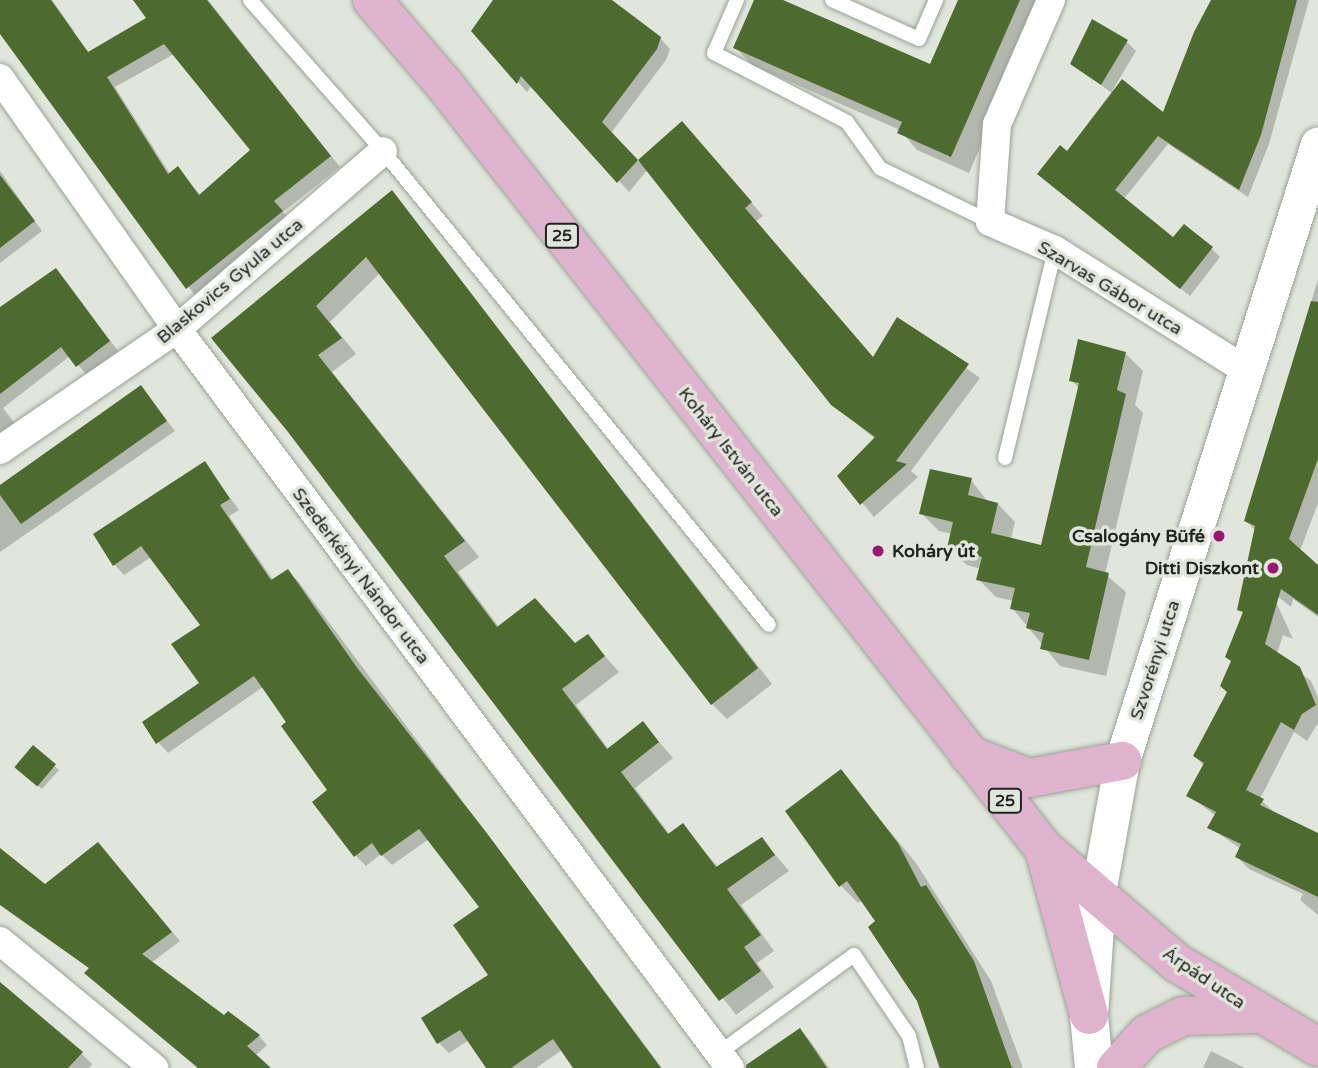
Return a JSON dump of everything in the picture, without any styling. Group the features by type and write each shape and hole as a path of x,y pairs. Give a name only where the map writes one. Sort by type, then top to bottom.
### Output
{"main road":[{"name":"Koháry István utca","path":"386,5 965,754 1044,849 1097,898"},
{"path":"965,754 1029,778 1122,761"},
{"path":"1044,849 1089,1015"},
{"name":"Árpád utca","path":"1097,898 1177,963 1257,1014 1318,1047"},
{"name":"Szvorényi utca","path":"1094,1068 1089,1015 1097,898"},
{"path":"1116,1068 1147,1034 1183,1016 1257,1014"}],"street":[{"path":"990,222 997,124 1051,0"},
{"name":"Szederkényi Nándor utca","path":"0,78 177,329 724,1061"},
{"name":"Szvorényi utca","path":"1097,898 1122,761 1318,144"},
{"name":"Blaskovics Gyula utca","path":"0,450 177,329 383,151"},
{"name":"Szarvas Gábor utca","path":"990,222 1055,250 1247,371"},
{"path":"0,941 151,1067"}],"lane":[{"path":"250,0 383,151 769,625"},
{"path":"737,0 714,53 847,122 880,168 990,222"},
{"path":"832,0 919,39 936,0"},
{"path":"1005,458 1055,250"},
{"path":"724,1061 854,955 909,1036 917,1068"}],"building":[{"path":"0,0 51,0 88,52 146,18 133,0 207,0 331,156 274,201 283,211 186,289 0,34","holes":["164,44 250,150 199,195 178,166 168,174 107,77"]},
{"path":"493,0 612,0 661,37 657,49 602,122 638,160 617,183 521,76 517,84 471,31"},
{"path":"754,0 783,0 930,64 958,0 1020,0 951,157 897,133 902,122 733,48"},
{"path":"1211,0 1297,0 1261,135 1239,190 1158,136 1115,190 1173,237 1184,224 1213,247 1180,289 1037,174 1060,145 1067,151 1122,79 1163,112 1194,32"},
{"path":"1092,19 1128,40 1101,85 1070,64"},
{"path":"682,121 752,202 745,208 873,357 897,317 969,364 896,461 907,464 860,505 837,476 875,437 831,405 638,160"},
{"path":"0,175 35,221 0,248"},
{"path":"392,190 758,668 711,705 366,257 316,306 342,338 318,355 465,541 444,556 497,627 535,598 575,643 588,634 605,656 562,689 607,749 643,721 659,742 621,772 668,834 683,823 716,867 762,837 775,855 727,889 761,935 744,947 761,971 719,1001 288,432 211,338"},
{"path":"56,268 110,341 76,367 61,347 0,394 0,307"},
{"path":"1311,301 1318,302 1318,459 1289,539 1318,565 1318,615 1281,589 1265,644 1300,667 1316,705 1302,714 1294,730 1281,722 1246,790 1264,799 1260,805 1318,833 1318,897 1235,857 1241,844 1207,828 1216,812 1186,796 1204,763 1193,756 1227,692 1220,686 1231,661 1225,657 1243,612 1237,610 1255,526 1244,521"},
{"path":"1078,339 1126,352 1117,390 1126,394 1086,567 1109,573 1089,660 1040,649 1044,633 1026,628 1030,613 1010,609 1015,588 976,580 982,557 947,548 953,522 919,514 930,469 972,478 968,495 998,503 991,533 1041,545 1079,383 1069,381"},
{"path":"141,385 167,421 21,524 0,495 0,485"},
{"path":"205,461 230,499 220,505 271,580 288,569 358,669 486,832 661,1068 573,1068 553,1039 511,1068 486,1068 460,1030 437,1044 421,1018 488,975 453,925 479,907 419,829 381,856 372,843 354,857 312,802 327,790 281,726 286,722 254,676 156,744 142,722 199,683 171,644 200,625 141,546 113,566 93,534"},
{"path":"33,745 56,764 37,786 14,767"},
{"path":"841,769 898,843 921,887 926,885 974,961 1012,1068 940,1068 917,1001 868,927 875,921 847,881 839,887 785,811"},
{"path":"98,842 172,932 142,954 224,1015 228,1011 260,1035 247,1046 271,1068 198,1068 84,973 89,968 0,905 0,848 45,884"},
{"path":"0,982 83,1052 68,1068 0,1068"},
{"path":"800,1028 827,1068 746,1068 746,1065"}],"place":[{"name":"Csalogány Büfé","path":"1219,536"},
{"name":"Koháry út","path":"878,551"},
{"name":"Ditti Diszkont","path":"1273,568"}]}
